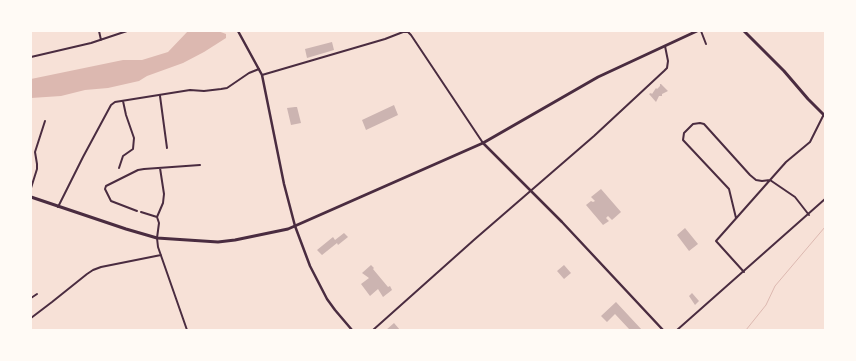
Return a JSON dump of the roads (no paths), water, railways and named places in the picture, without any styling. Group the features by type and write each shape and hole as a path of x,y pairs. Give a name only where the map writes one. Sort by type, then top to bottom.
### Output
{"main road":[{"path":"31,197 157,238 218,242 288,229 483,143 598,77 697,31"},
{"path":"744,31 784,71 824,115"}],"street":[{"path":"99,31 101,40"},
{"path":"31,58 101,40 127,31"},
{"path":"238,31 262,75 284,184 295,226 310,266 335,310 352,330"},
{"path":"701,31 706,44"},
{"path":"262,75 385,40 406,32 411,35 483,143 585,246 663,330"},
{"path":"374,330 664,72 668,61 665,45"},
{"path":"58,207 111,105 115,102 190,90 204,92 227,88 249,73 259,69"},
{"path":"160,96 167,148"},
{"path":"119,168 122,156 133,149 134,138 123,101"},
{"path":"744,272 716,241 786,162 810,142 824,115"},
{"path":"34,154 45,121"},
{"path":"736,218 729,189 684,142 684,132 696,123 704,124 756,180 770,180 794,197 809,215"},
{"path":"31,152 34,154 38,164 31,188"},
{"path":"137,211 110,201 105,187 107,184 138,170 200,165"},
{"path":"160,168 164,199 157,217 159,223 157,238 161,255 187,330"},
{"path":"678,330 809,215 825,199"},
{"path":"141,212 157,217"},
{"path":"31,318 93,270 161,255"},
{"path":"31,298 37,294"}],"waterway":[{"path":"746,330 766,305 775,286 825,227"}]}
